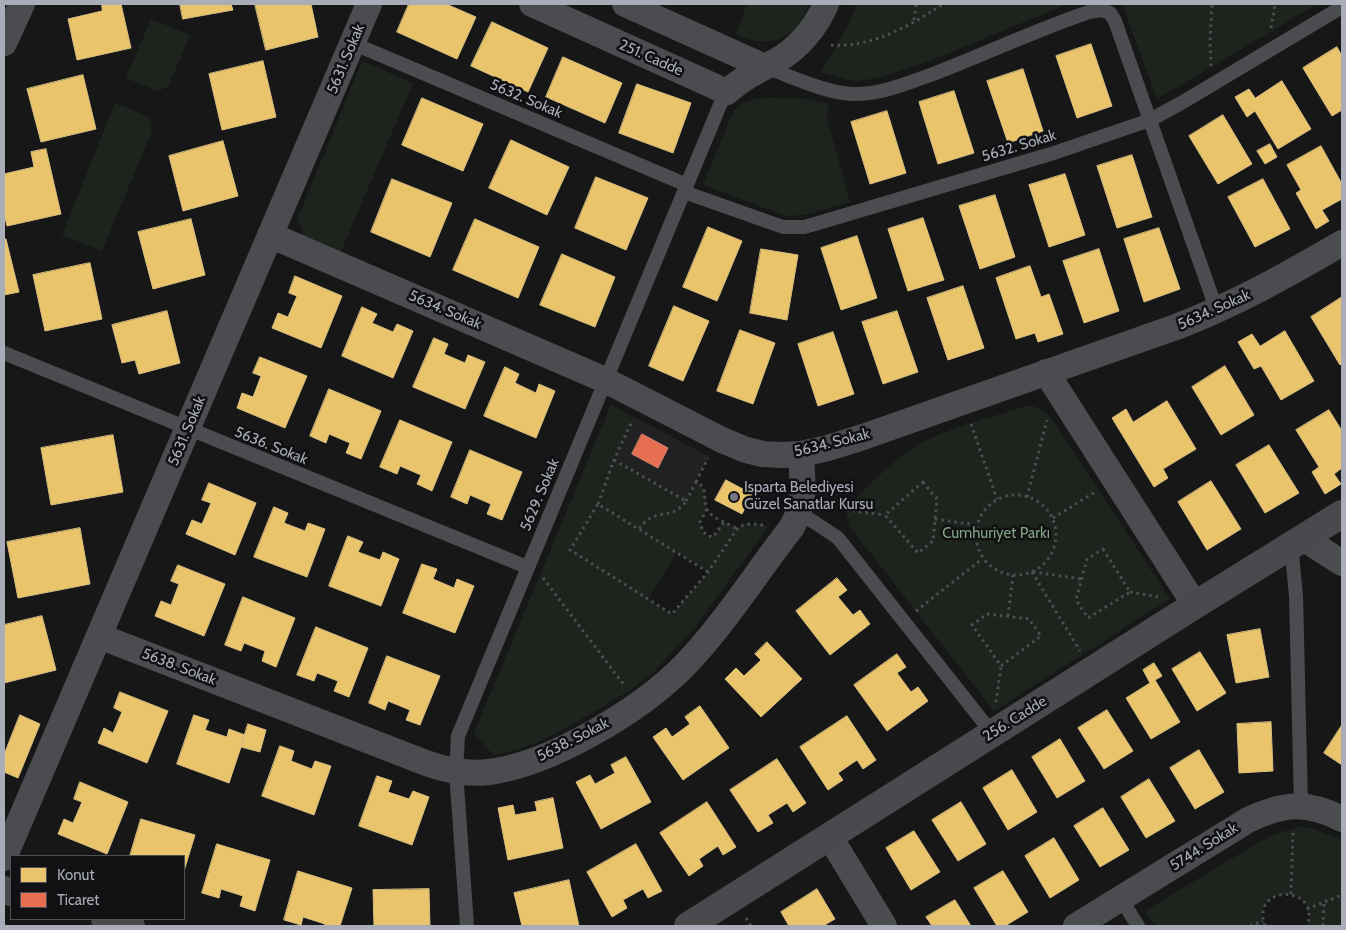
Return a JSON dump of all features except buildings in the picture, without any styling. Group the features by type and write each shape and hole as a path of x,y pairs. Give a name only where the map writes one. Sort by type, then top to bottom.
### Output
{"street":[{"path":"4,43 22,4"},
{"name":"5631. Sokak","path":"4,858 369,4"},
{"name":"251. Cadde","path":"532,4 727,92"},
{"path":"727,92 744,78 787,55 815,24 826,4"},
{"path":"637,6 766,67"},
{"name":"5634. Sokak","path":"270,234 605,380 722,440 746,450 763,454 782,455 801,454 863,437 1217,312 1342,244"},
{"path":"1046,372 1195,605"},
{"name":"5638. Sokak","path":"99,636 426,764 456,771 489,772 512,767 540,759 564,749 594,732 644,700 683,668 702,646 792,527 799,514 802,502 801,454"},
{"name":"256. Cadde","path":"688,926 830,837 993,722 1195,605 1342,514"},
{"path":"1297,541 1342,563"},
{"name":"5744. Sokak","path":"1076,926 1248,820 1278,808 1297,817 1315,808 1342,819"},
{"path":"830,837 884,926"},
{"path":"109,920 131,926"}],"lane":[{"path":"766,67 832,90 866,94 919,79 1079,15 1108,7 1115,22 1217,312"},
{"name":"5632. Sokak","path":"352,43 773,225 804,227 1036,158 1150,120 1342,7"},
{"name":"5629. Sokak","path":"466,926 456,771 456,748 461,727 685,188 727,92"},
{"name":"5636. Sokak","path":"4,354 527,567"},
{"path":"799,514 838,538 993,722"},
{"path":"1297,541 1297,817"},
{"path":"1121,899 1138,926"}],"path":[{"path":"914,21 916,4"},
{"path":"829,45 844,46 878,38 914,21 943,4"},
{"path":"1211,67 1212,4"},
{"path":"1270,32 1275,4"},
{"path":"1027,496 1048,415"},
{"path":"634,417 614,460 598,504 570,550 672,614 708,572 740,526 747,524 769,526"},
{"path":"971,424 997,499"},
{"path":"639,529 651,517 674,512 682,507 709,456"},
{"path":"614,460 686,501"},
{"path":"696,482 704,489 707,510 700,522 703,532 713,536 724,522"},
{"path":"846,510 885,515 918,553 933,541 937,499 923,482 885,515"},
{"path":"1052,518 1099,490"},
{"path":"1010,495 1027,496 1035,499 1045,507 1052,518 1056,530 1056,543 1051,555 1043,565 1032,572 1019,576 1005,574 992,568 982,559 977,546 975,532 979,518 986,507 997,499 1010,495"},
{"path":"598,504 708,572"},
{"path":"707,510 737,529"},
{"path":"935,519 977,525"},
{"path":"1130,592 1103,549 1087,559 1076,600 1088,618 1130,592 1162,598"},
{"path":"916,611 982,559"},
{"path":"1032,572 1082,579"},
{"path":"1032,572 1083,655"},
{"path":"540,575 629,691"},
{"path":"1008,616 1013,575"},
{"path":"993,722 1001,666 972,625 987,614 1029,619 1041,636 1001,666"},
{"path":"1291,894 1297,817"},
{"path":"1265,926 1263,913 1265,906 1270,900 1284,894 1291,894 1304,902 1309,916 1307,926"},
{"path":"1307,909 1342,895"},
{"path":"1323,926 1324,902"},
{"path":"744,916 750,926"},
{"path":"1250,926 1263,921"}],"shaded area":[{"path":"634,417 709,456 686,501 614,460"}],"green space":[{"path":"747,4 809,4 804,16 790,33 771,41 760,41 736,34"},
{"path":"857,4 1068,4 932,60 883,77 858,81 847,80 821,72 849,24"},
{"path":"1122,4 1317,4 1157,99"},
{"path":"151,19 190,35 168,87 157,91 126,78"},
{"path":"362,61 413,83 341,251 304,236 298,218"},
{"path":"755,99 806,99 828,104 827,118 850,202 805,215 786,216 703,185 733,112 743,103"},
{"path":"115,103 149,117 152,131 102,251 62,235"},
{"path":"611,405 634,417 614,460 686,501 696,482 699,484 706,495 707,504 706,512 700,522 703,532 713,537 724,522 737,529 748,524 769,526 696,626 653,673 629,691 537,743 494,756 474,733","holes":["677,552 708,572 672,614 648,599"]},
{"name":"Cumhuriyet Parkı","path":"1027,406 1038,408 1053,420 1170,599 994,711 850,527 846,510 848,505 882,473 918,445 957,428"},
{"path":"1298,827 1312,828 1342,840 1342,926 1307,926 1309,912 1305,903 1296,897 1286,894 1276,896 1267,902 1263,912 1265,926 1155,926 1145,911 1259,842 1270,836"}],"place":[{"name":"Isparta Belediyesi Güzel Sanatlar Kursu","path":"734,497"}]}
